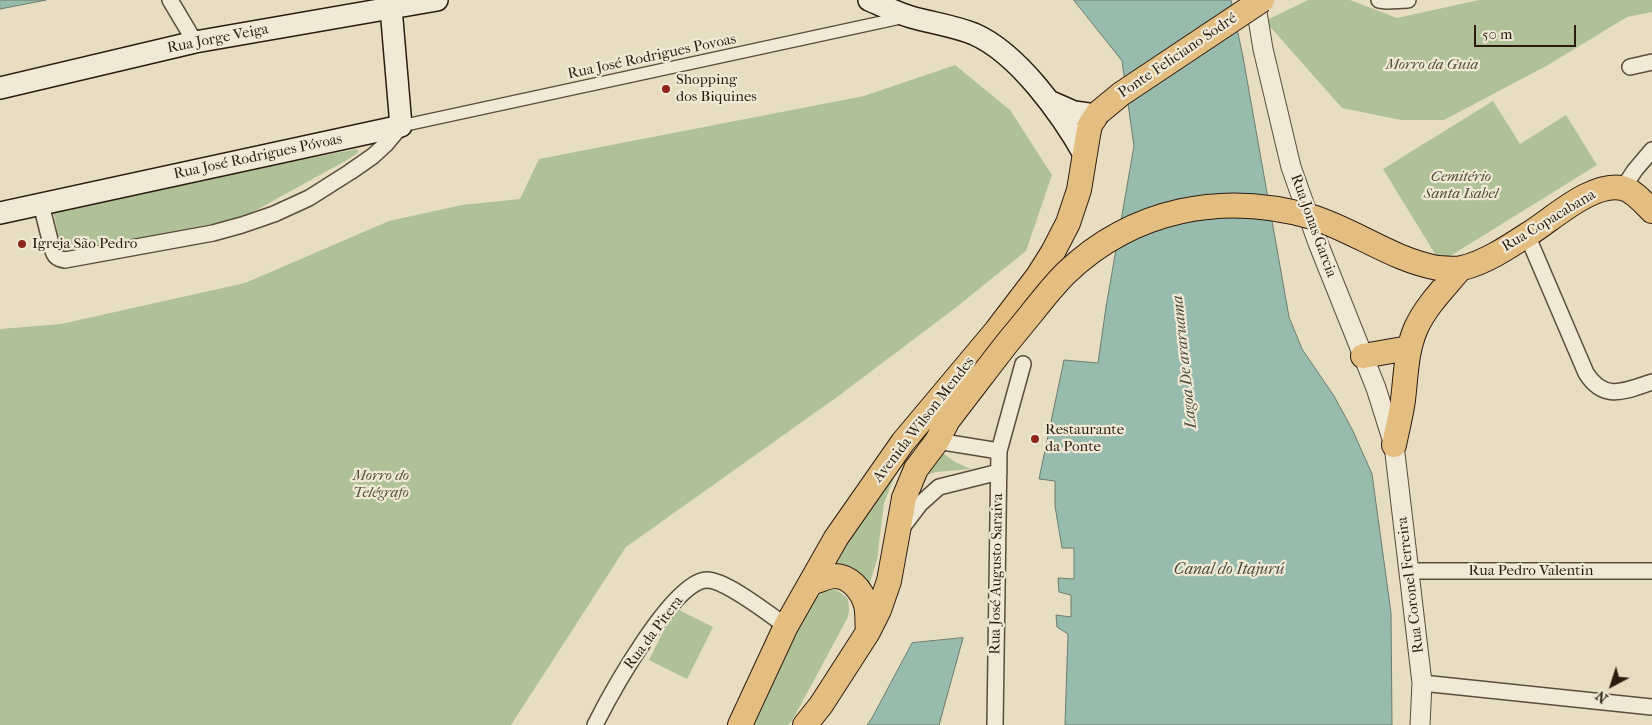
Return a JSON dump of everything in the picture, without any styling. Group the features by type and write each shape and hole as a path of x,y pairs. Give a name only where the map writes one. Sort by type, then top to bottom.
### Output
{"main road":[{"name":"Rua Jorge Veiga","path":"0,88 195,42 437,0"},
{"path":"869,0 909,16 960,29 989,42 1002,51 1047,100 1072,134 1085,156"},
{"name":"Ponte Feliciano Sodré","path":"1097,114 1121,94 1262,0"},
{"path":"390,8 401,126"},
{"path":"1047,100 1074,112 1097,114"},
{"name":"Avenida Wilson Mendes","path":"740,725 786,626 836,538 903,442 996,331 1038,276 1068,223 1079,190 1090,125 1097,114"},
{"name":"Rua José Rodrigues Póvoas","path":"0,212 401,126"},
{"path":"1623,188 1640,199 1652,211"},
{"name":"Rua Copacabana","path":"1449,268 1495,254 1587,195 1600,190 1623,188"},
{"name":"Avenida Wilson Mendes","path":"805,725 821,705 868,632 884,597 904,498 916,469 937,441 948,420 1048,292 1066,273 1104,242 1133,226 1174,212 1228,204 1277,209 1311,217 1336,226 1412,262 1449,268"},
{"path":"1394,446 1403,400 1409,348 1416,328 1449,268"},
{"path":"1363,356 1409,348"},
{"path":"903,442 937,441"},
{"path":"811,583 832,576 845,578 852,582 859,590 866,606 868,632"}],"street":[{"path":"170,0 195,42"},
{"name":"Rua Jonas Garcia","path":"1255,0 1263,49 1291,167 1322,252 1376,388 1394,446"},
{"path":"1379,0 1408,0"},
{"name":"Rua José Rodrigues Povoas","path":"401,126 909,16"},
{"path":"1630,67 1652,62"},
{"path":"41,204 54,255 59,259 65,260 213,232 274,214 309,198 373,156 401,126"},
{"path":"1623,188 1652,150"},
{"path":"1527,235 1591,382 1598,388 1613,392 1652,382"},
{"name":"Rua José Augusto Saraiva","path":"995,725 999,451 1023,364"},
{"path":"937,441 999,451"},
{"name":"Rua Coronel Ferreira","path":"1394,446 1422,682 1420,725"},
{"path":"898,532 920,504 939,487 999,472"},
{"name":"Rua Pedro Valentin","path":"1410,571 1652,571"},
{"name":"Rua da Pitera","path":"595,725 624,671 645,640 682,594 698,582 706,580 719,583 743,596 786,626"},
{"path":"1422,682 1652,707"}],"green space":[{"name":"Morro da Guia","path":"1308,0 1350,0 1397,18 1479,0 1652,0 1652,12 1627,17 1548,65 1444,120 1401,120 1342,108 1265,21"},
{"name":"Morro do Telégrafo","path":"955,65 1010,110 1052,175 1026,251 954,309 837,397 626,547 511,725 0,725 0,329 61,324 245,283 389,221 462,205 520,199 539,159 864,96"},
{"name":"Cemitério Santa Isabel","path":"1493,101 1520,144 1566,115 1597,165 1447,258 1437,257 1383,169"},
{"path":"356,149 359,152 347,160 242,218 62,254 53,210"},
{"path":"940,451 955,462 971,469 936,472 921,477"},
{"path":"903,454 884,503 877,560 867,592 823,567"},
{"path":"834,589 848,599 848,617 793,719 788,725 749,725 802,616 816,597 825,591"},
{"path":"675,608 713,627 687,679 649,660"}],"water":[{"path":"0,0 46,0 0,9"},
{"name":"Canal do Itajurú","path":"1074,0 1231,0 1243,57 1289,317 1302,349 1334,396 1353,431 1372,474 1391,613 1392,725 1065,725 1068,634 1057,627 1056,615 1071,617 1071,595 1059,592 1058,578 1074,579 1074,548 1062,548 1055,506 1055,481 1039,479 1064,360 1098,363 1134,146 1122,61"},
{"path":"963,638 939,725 867,725 912,643"}],"place":[{"name":"Shopping dos Biquines","path":"666,89"},
{"name":"Igreja São Pedro","path":"22,244"},
{"name":"Restaurante da Ponte","path":"1035,439"}],"water label":[{"name":"Lagoa De araruama","path":"1185,362"}]}
